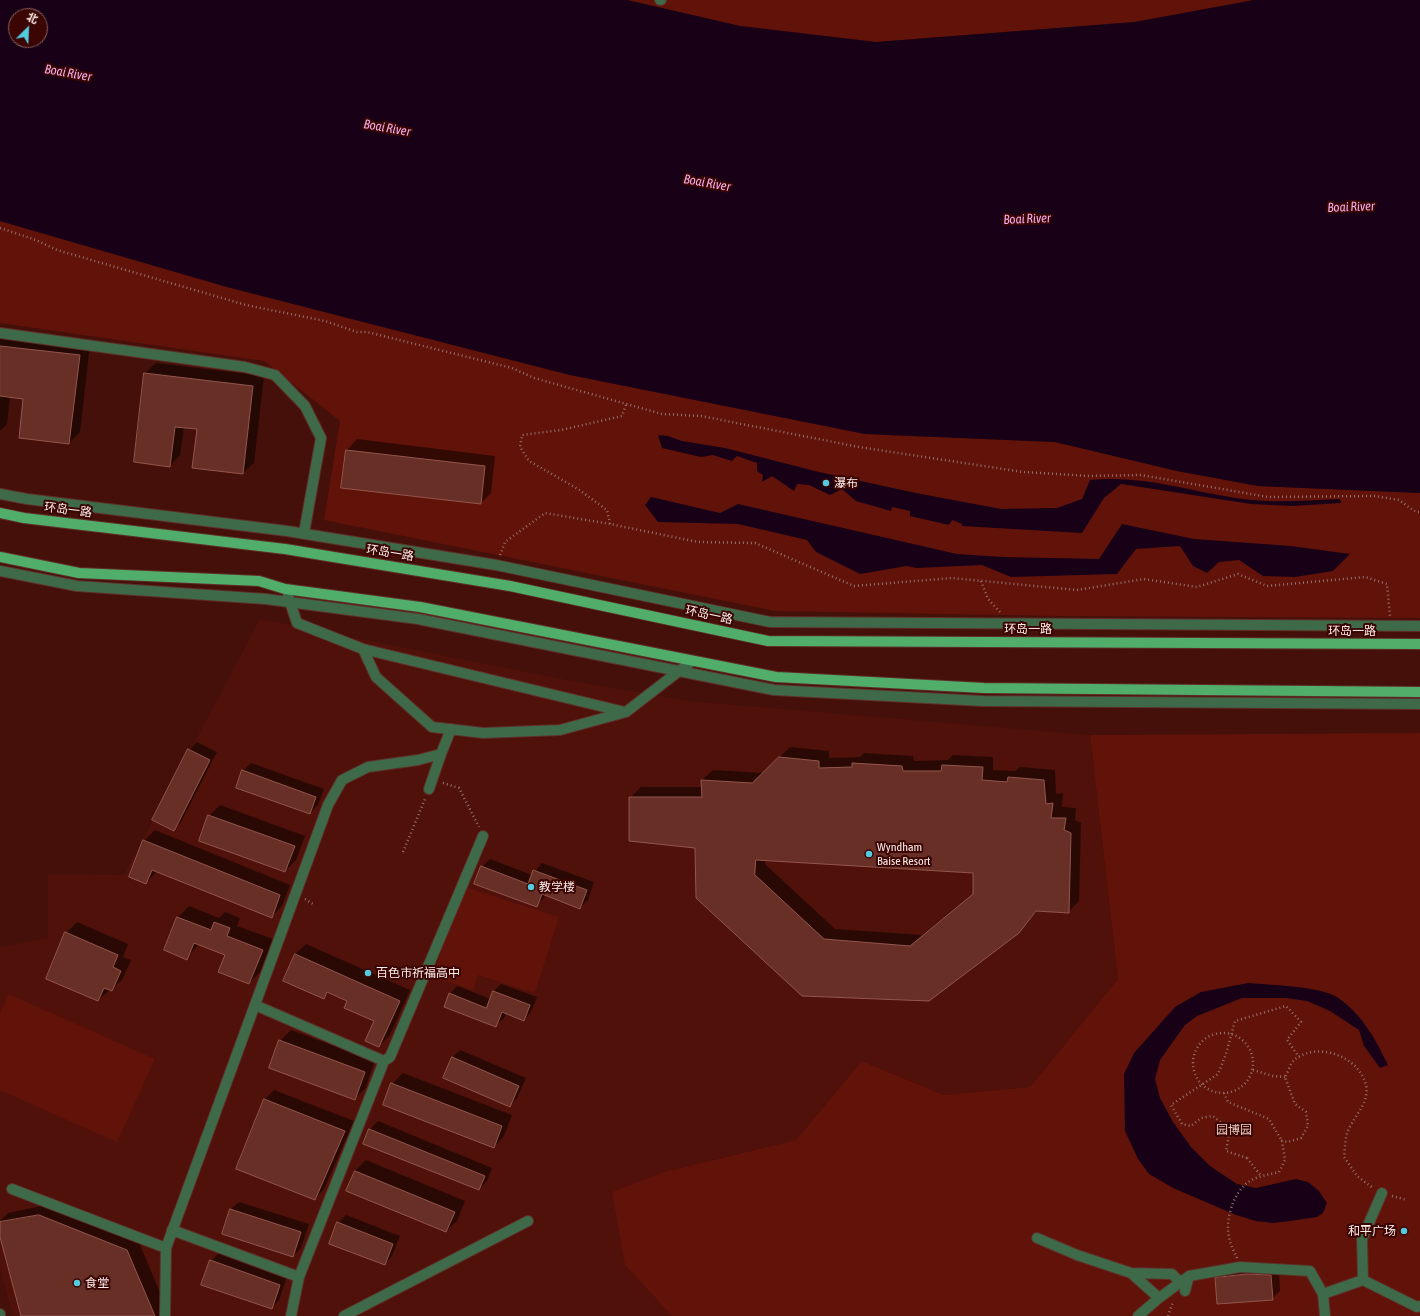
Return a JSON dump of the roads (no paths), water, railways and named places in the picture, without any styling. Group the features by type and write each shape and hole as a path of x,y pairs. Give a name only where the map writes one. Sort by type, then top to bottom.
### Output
{"main road":[{"name":"环岛一路","path":"0,513 32,519 284,549 510,586 768,641 1420,644"},
{"path":"0,557 79,573 259,581 285,589 420,607 776,677 984,688 1420,692"}],"street":[{"path":"0,333 245,367 275,376 305,406 321,438 304,533"},
{"path":"0,494 27,499 304,533 496,565 770,622 1420,626"},
{"path":"0,570 77,586 289,602 418,619 774,690 983,701 1420,704"},
{"path":"285,589 297,623 362,649 626,712"},
{"path":"362,649 376,677 432,727 483,733 560,730 626,712 692,661"},
{"path":"431,784 451,729"},
{"path":"165,1316 166,1248 328,805 342,780 368,767 418,760 441,754"},
{"path":"291,1316 299,1277 384,1061 390,1057 483,836"},
{"path":"255,1005 384,1061"},
{"path":"12,1189 166,1248"},
{"path":"1363,1280 1362,1239 1382,1193"},
{"path":"344,1316 528,1221"},
{"path":"172,1230 299,1277"},
{"path":"1037,1238 1077,1255 1131,1273 1172,1274 1183,1287"},
{"path":"1138,1316 1159,1298 1183,1287 1189,1276 1240,1267 1310,1271 1323,1294 1325,1316"},
{"path":"1131,1273 1159,1298"},
{"path":"1323,1294 1363,1280 1416,1307 1420,1306"}],"water":[{"name":"Boai River","path":"0,0 627,0 740,26 876,42 1135,22 1254,0 1420,0 1420,493 1258,486 1177,471 1055,442 865,434 570,375 227,287 0,221"},
{"name":"瀑布","path":"658,435 668,436 682,441 725,448 819,472 916,493 1001,509 1057,508 1082,499 1090,480 1111,479 1151,482 1252,500 1285,501 1340,499 1341,503 1292,506 1251,504 1121,484 1104,498 1082,533 962,526 962,524 952,520 949,525 910,516 910,511 892,507 891,511 856,501 842,489 830,495 809,485 797,484 794,491 772,476 762,482 763,475 757,471 757,463 737,456 732,461 713,455 701,457 662,448"},
{"path":"651,497 720,513 738,504 957,554 1003,557 1099,559 1122,524 1194,539 1291,546 1350,554 1333,571 1295,577 1263,576 1239,560 1219,562 1207,573 1193,566 1180,546 1136,549 1117,574 1011,577 982,565 916,568 907,566 860,574 816,552 807,540 738,524 658,522 645,505"},
{"path":"1248,983 1305,988 1335,996 1344,1002 1360,1018 1378,1045 1388,1065 1380,1068 1364,1046 1359,1030 1330,1011 1307,1001 1286,998 1242,998 1197,1016 1185,1025 1160,1060 1155,1079 1160,1098 1173,1122 1191,1147 1210,1166 1237,1184 1256,1188 1296,1179 1308,1182 1319,1191 1327,1203 1323,1213 1317,1217 1273,1223 1256,1221 1236,1215 1173,1188 1149,1174 1138,1159 1125,1131 1124,1074 1134,1053 1175,1007 1201,992"}],"place":[{"name":"瀑布","path":"826,483"},
{"name":"Wyndham Baise Resort","path":"869,854"},
{"name":"教学楼","path":"531,887"},
{"name":"百色市祈福高中","path":"368,973"},
{"name":"和平广场","path":"1404,1231"},
{"name":"食堂","path":"77,1283"}],"park label":[{"name":"园博园","path":"1234,1130"}]}
